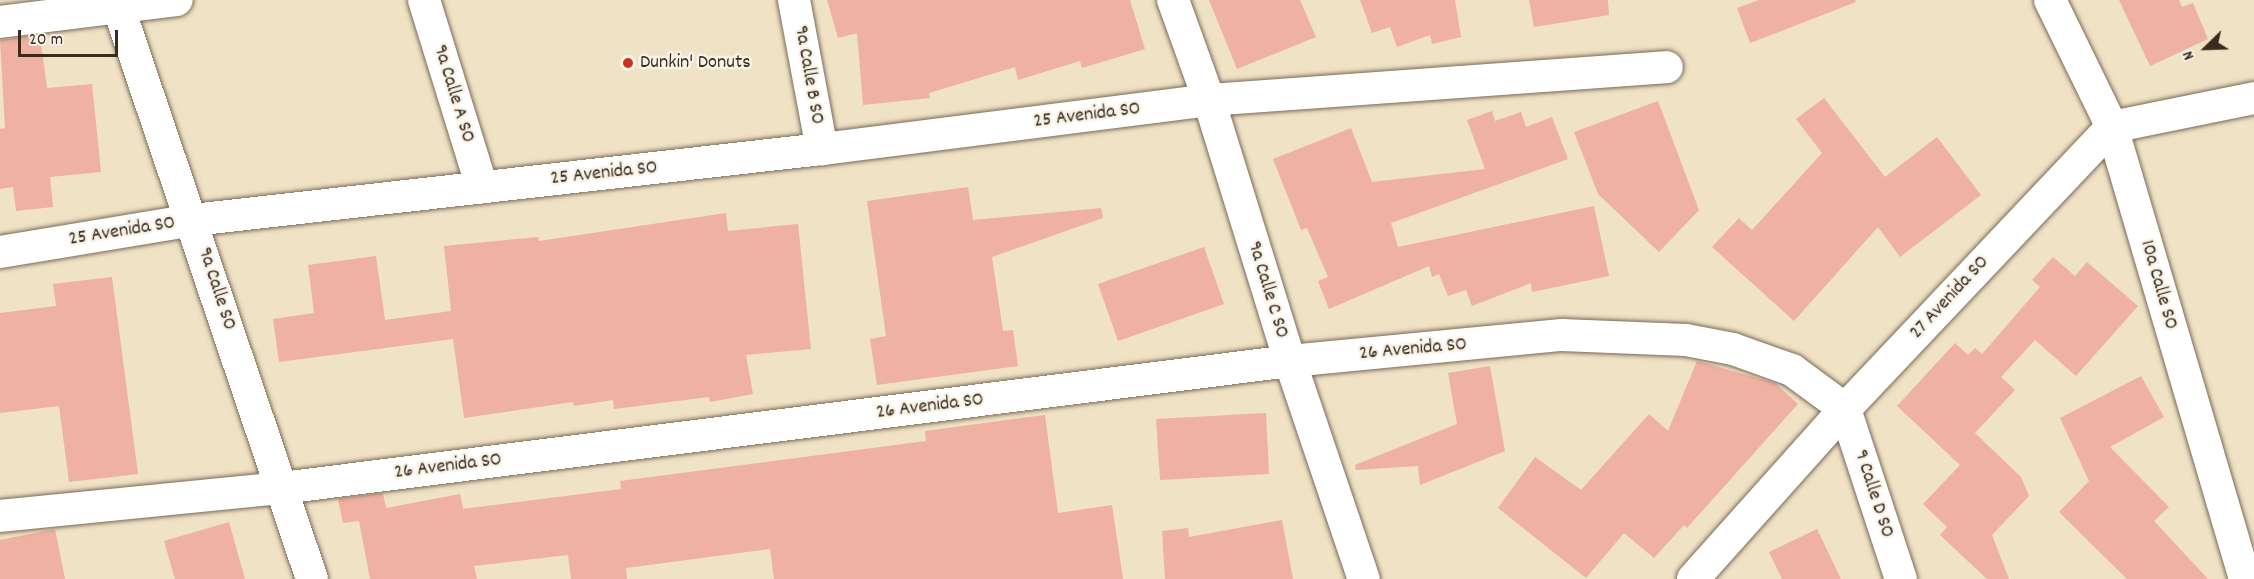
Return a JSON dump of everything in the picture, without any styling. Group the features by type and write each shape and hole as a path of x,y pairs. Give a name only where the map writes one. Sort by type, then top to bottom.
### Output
{"street":[{"path":"0,22 117,4 177,0"},
{"name":"9a Calle A SO","path":"424,0 482,187"},
{"name":"9a Calle B SO","path":"794,0 822,149"},
{"name":"9a Calle C SO","path":"1173,0 1209,100 1290,361 1364,579"},
{"name":"10a Calle SO","path":"2050,0 2112,127 2245,579"},
{"name":"9a Calle SO","path":"117,4 193,220 312,579"},
{"name":"25 Avenida SO","path":"0,252 193,220 822,149 1209,100 1667,67"},
{"path":"2112,127 2254,98"},
{"name":"27 Avenida SO","path":"1693,579 1845,409 2112,127"},
{"name":"26 Avenida SO","path":"0,516 282,488 1290,361 1562,335 1686,340 1733,349 1792,370 1845,409"},
{"name":"9 Calle D SO","path":"1845,409 1901,579"}],"building":[{"path":"827,0 1130,0 1145,49 1082,68 1080,61 1018,80 1015,67 929,93 930,98 863,105 857,33 838,38"},
{"path":"1209,0 1300,0 1316,37 1237,69"},
{"path":"1360,0 1455,0 1461,37 1432,44 1430,35 1397,47 1390,27 1372,33"},
{"path":"1529,0 1608,0 1609,15 1534,27"},
{"path":"1759,0 1855,0 1856,2 1750,43 1737,8"},
{"path":"2119,0 2179,0 2182,7 2193,3 2208,39 2150,66"},
{"path":"40,35 47,88 92,84 101,172 50,177 53,207 16,211 13,187 0,189 0,129 5,128 0,40"},
{"path":"1824,98 1885,177 1937,137 1981,195 1900,257 1878,227 1794,321 1712,247 1739,218 1752,230 1822,153 1796,119"},
{"path":"1658,101 1699,210 1659,252 1598,194 1574,132"},
{"path":"1492,111 1495,121 1521,112 1526,127 1552,117 1568,159 1391,223 1398,247 1594,206 1609,276 1532,292 1531,283 1472,306 1466,290 1448,296 1439,274 1432,277 1429,266 1329,309 1318,281 1328,277 1307,228 1301,230 1273,159 1351,128 1372,182 1485,169 1467,120"},
{"path":"968,187 973,220 1101,208 1103,218 992,257 1003,331 1013,330 1018,366 877,385 870,339 886,336 867,201"},
{"path":"726,213 728,231 798,224 811,349 746,355 753,394 710,402 709,397 614,409 613,400 574,406 573,402 464,418 453,339 279,362 273,319 314,313 308,265 376,256 385,320 451,311 444,246 538,237 539,241"},
{"path":"1204,247 1224,304 1118,341 1098,284"},
{"path":"2053,257 2075,276 2087,262 2138,306 2076,376 2035,340 2001,377 2015,390 1975,433 2021,477 2029,496 1992,535 2009,579 1987,579 1940,535 1947,527 1923,504 1960,465 1897,406 1955,343 1968,355 1975,348 1982,354 2040,287 2032,280"},
{"path":"112,277 138,474 69,482 59,406 0,413 0,313 56,306 53,284"},
{"path":"1697,361 1775,383 1798,404 1687,528 1684,525 1654,558 1624,533 1586,578 1498,508 1535,457 1581,490 1649,414 1668,431"},
{"path":"1490,366 1505,451 1420,485 1418,466 1356,470 1355,465 1457,424 1448,373"},
{"path":"2141,376 2164,417 2110,447 2169,507 2154,521 2208,579 2127,579 2059,512 2089,481 2060,418"},
{"path":"1266,413 1269,474 1160,480 1156,419"},
{"path":"1045,415 1058,513 1112,505 1123,579 774,579 770,549 626,568 627,579 571,579 568,555 474,566 477,579 370,579 359,521 343,523 338,499 383,493 386,508 460,494 463,509 621,489 620,481 926,441 925,431"},
{"path":"1282,520 1293,579 1165,579 1162,531 1188,528 1189,537"},
{"path":"229,522 245,579 175,579 164,541"},
{"path":"55,529 65,579 0,579 0,540"},
{"path":"1817,529 1841,579 1782,579 1769,552"}],"place":[{"name":"Dunkin' Donuts","path":"628,63"}]}
